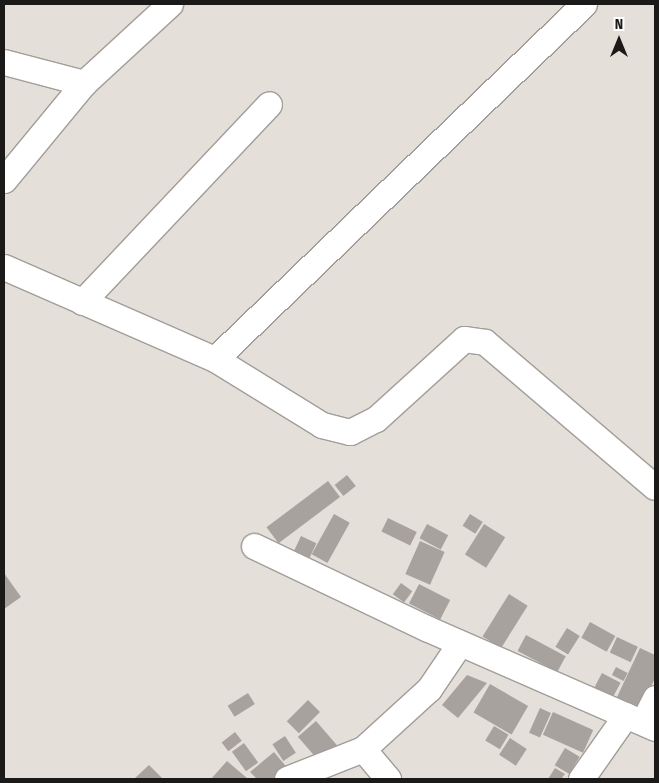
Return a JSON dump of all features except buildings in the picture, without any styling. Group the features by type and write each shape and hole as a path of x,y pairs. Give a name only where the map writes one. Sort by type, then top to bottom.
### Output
{"street":[{"path":"4,180 84,83 170,4"},
{"path":"215,359 584,4"},
{"path":"4,62 84,83"},
{"path":"82,302 269,104"},
{"path":"4,267 215,359 322,425 350,432 376,419 464,339 484,342 655,488"},
{"path":"254,546 460,643 641,722"},
{"path":"288,779 363,749 429,689 460,643"},
{"path":"581,779 641,722 655,698"},
{"path":"363,749 388,779"}]}
